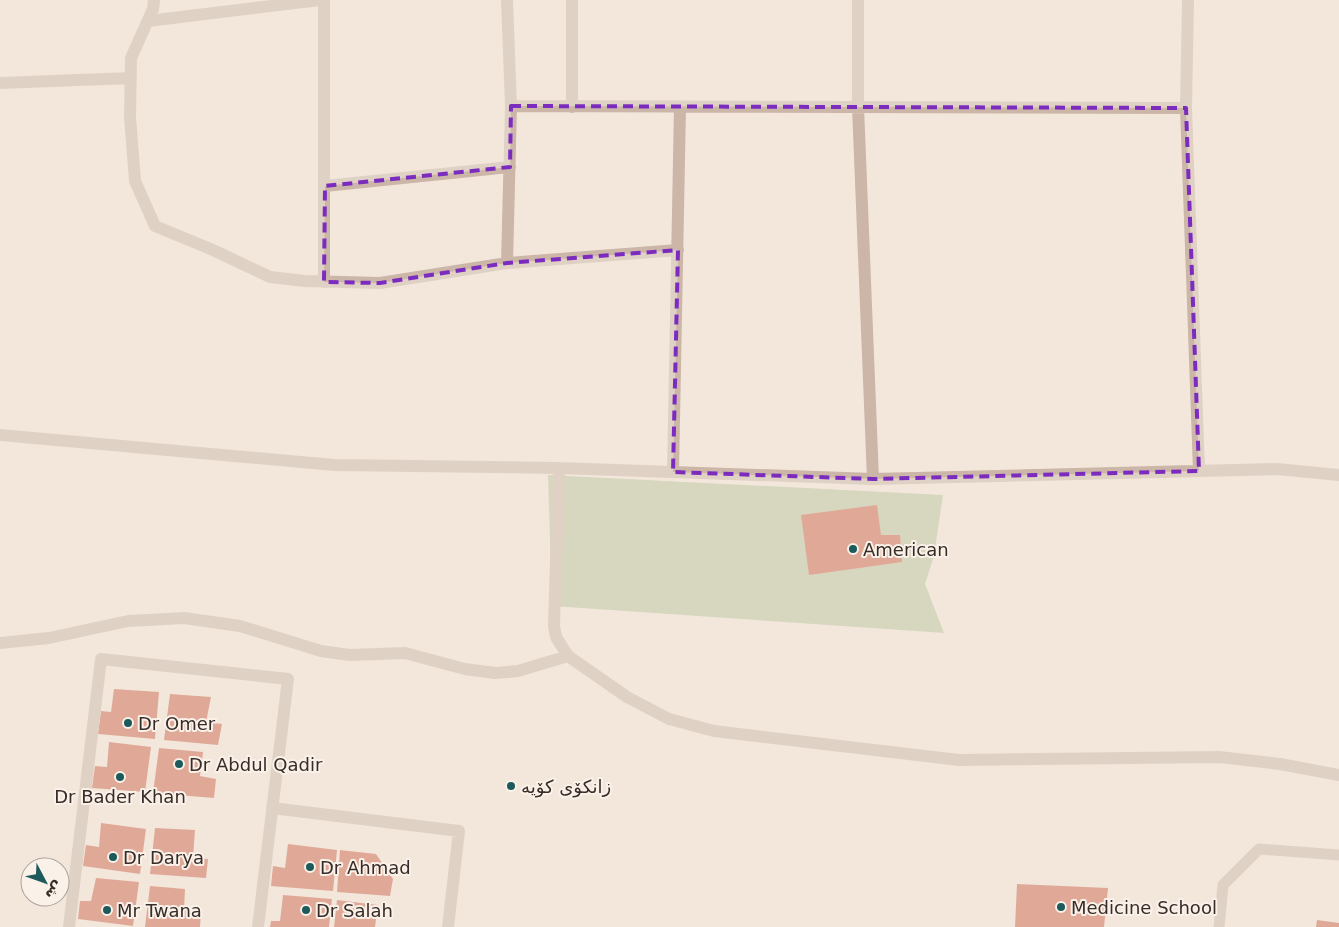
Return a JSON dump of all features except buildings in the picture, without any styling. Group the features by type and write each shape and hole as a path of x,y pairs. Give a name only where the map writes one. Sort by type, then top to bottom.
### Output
{"street":[{"path":"154,0 154,9 131,58 130,117 135,181 156,226 270,277 324,282 380,283 507,263 678,250"},
{"path":"148,20 320,0"},
{"path":"324,0 324,282"},
{"path":"507,0 512,106 507,263"},
{"path":"572,0 572,106"},
{"path":"858,0 858,107 873,479"},
{"path":"1188,0 1186,108 1199,471"},
{"path":"0,83 131,78"},
{"path":"512,106 1186,108"},
{"path":"674,472 680,107"},
{"path":"325,186 510,167"},
{"path":"0,435 334,465 559,468 873,479 1277,469 1339,475"},
{"path":"559,468 554,626 556,637 568,656 647,709 676,721 714,731 959,760 1219,757 1257,761 1339,775"},
{"path":"0,643 48,638 128,621 184,618 240,626 321,651 350,654 405,653 465,669 495,673 518,671 568,656"},
{"path":"69,927 101,659 288,679 258,927"},
{"path":"272,808 459,831 448,927"}],"lane":[{"path":"1219,927 1223,885 1259,849 1339,855"}],"highlighted area":[{"path":"511,106 1186,108 1199,471 873,479 673,472 678,250 507,263 380,283 324,282 325,186 510,167"}],"green space":[{"path":"548,475 943,495 934,556 925,584 944,633 552,606"}],"place":[{"name":"American","path":"853,549"},
{"name":"Dr Omer","path":"128,723"},
{"name":"Dr Abdul Qadir","path":"179,764"},
{"name":"Dr Bader Khan","path":"120,777"},
{"name":"زانکۆی کۆیە","path":"511,786"},
{"name":"Dr Darya","path":"113,857"},
{"name":"Dr Ahmad","path":"310,867"},
{"name":"Medicine School","path":"1061,907"},
{"name":"Mr Twana","path":"107,910"},
{"name":"Dr Salah","path":"306,910"}]}
